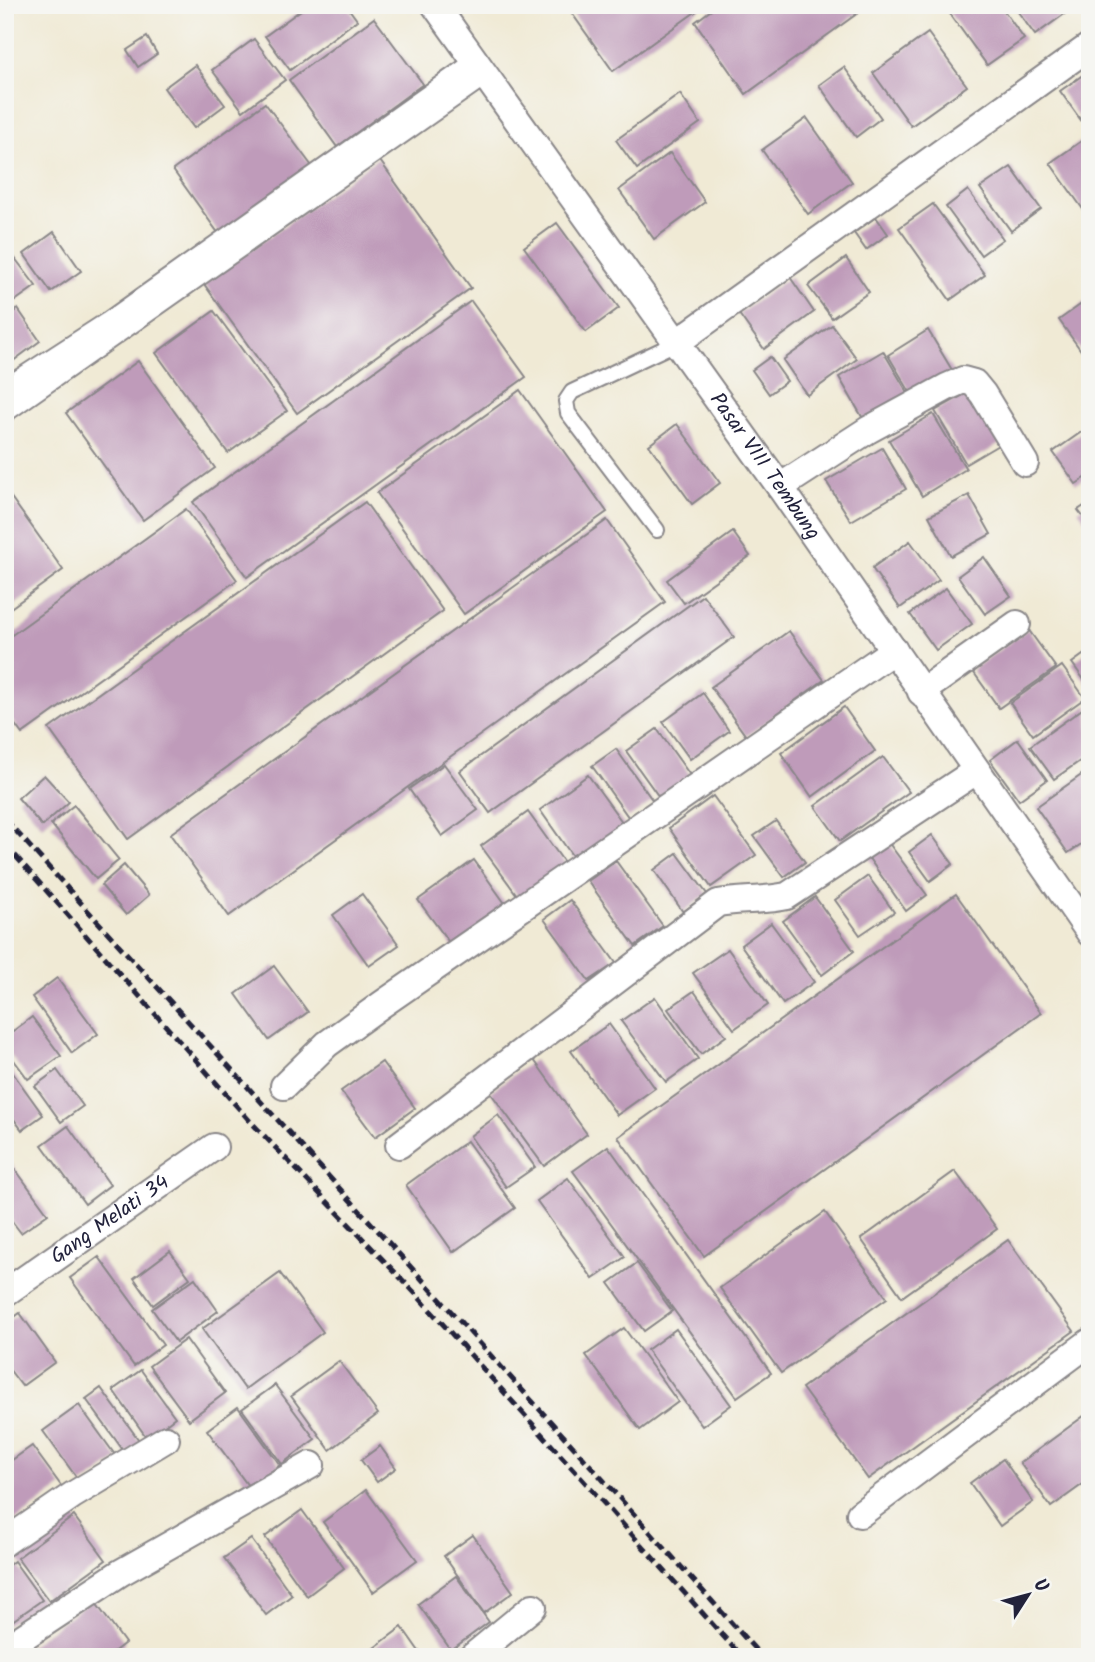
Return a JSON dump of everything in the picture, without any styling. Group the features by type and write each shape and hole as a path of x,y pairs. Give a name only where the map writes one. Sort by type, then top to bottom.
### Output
{"street":[{"name":"Pasar VIII Tembung","path":"435,5 780,487 1090,933"},
{"path":"676,343 1090,46"},
{"path":"5,393 110,325 481,71"},
{"path":"780,487 868,430 963,380 974,383 983,394 1025,463"},
{"path":"921,692 1017,624"},
{"path":"284,1086 327,1044 381,1005 894,650"},
{"path":"399,1145 718,903 787,897 976,771"},
{"name":"Gang Melati 34","path":"5,1293 214,1147"},
{"path":"860,1514 1090,1342"},
{"path":"5,1542 73,1494 166,1439"},
{"path":"5,1649 120,1573 311,1465"},
{"path":"472,1657 533,1607"}],"lane":[{"path":"5,415 481,71"},
{"path":"657,530 568,413 566,401 572,392 676,343"}],"building":[{"path":"308,5 346,5 357,20 290,70 265,36"},
{"path":"566,5 705,5 613,71"},
{"path":"718,5 869,5 746,94 695,22"},
{"path":"1000,5 1024,39 987,65 945,7"},
{"path":"1013,5 1066,5 1070,10 1035,35"},
{"path":"374,18 423,84 337,147 289,80"},
{"path":"928,33 967,86 911,126 873,73"},
{"path":"147,37 157,54 138,67 127,50"},
{"path":"254,39 285,80 243,111 212,70"},
{"path":"195,65 225,105 194,128 164,88"},
{"path":"844,67 881,118 856,137 819,85"},
{"path":"1090,70 1090,133 1060,91"},
{"path":"680,94 700,123 637,169 616,140"},
{"path":"265,103 317,173 224,241 173,170"},
{"path":"807,118 852,182 808,214 762,150"},
{"path":"1083,140 1090,150 1090,219 1050,163"},
{"path":"670,153 705,202 654,239 619,190"},
{"path":"378,158 471,288 297,413 204,284"},
{"path":"1011,167 1041,209 1011,231 980,188"},
{"path":"968,190 1003,239 981,255 946,207"},
{"path":"933,204 985,275 950,300 899,228"},
{"path":"876,217 888,234 866,250 854,233"},
{"path":"557,223 619,308 586,332 524,247"},
{"path":"54,232 81,271 51,292 24,254"},
{"path":"11,253 36,286 5,308 5,257"},
{"path":"846,258 869,292 832,318 808,286"},
{"path":"790,277 814,312 764,349 739,314"},
{"path":"1090,298 1090,363 1059,320"},
{"path":"471,301 526,377 247,577 193,502"},
{"path":"18,309 40,341 5,367 5,318"},
{"path":"214,311 287,411 228,453 156,353"},
{"path":"832,325 857,359 807,395 783,360"},
{"path":"928,330 955,375 914,399 888,355"},
{"path":"883,351 912,400 868,427 839,377"},
{"path":"770,357 787,381 769,394 752,370"},
{"path":"138,361 215,468 143,520 66,413"},
{"path":"520,390 607,512 464,614 377,493"},
{"path":"969,392 1000,444 966,464 935,411"},
{"path":"933,414 966,469 922,496 889,440"},
{"path":"677,424 720,483 692,504 649,445"},
{"path":"1090,426 1090,475 1076,484 1053,452"},
{"path":"882,448 906,489 851,521 826,481"},
{"path":"5,489 63,570 5,612"},
{"path":"969,495 991,534 951,556 929,516"},
{"path":"365,502 443,611 128,839 49,729"},
{"path":"1090,502 1090,526 1078,510"},
{"path":"186,509 237,580 22,734 5,711 5,640"},
{"path":"607,520 665,602 229,916 170,834"},
{"path":"733,532 750,556 684,603 667,580"},
{"path":"910,541 939,580 900,608 872,568"},
{"path":"984,557 1011,596 985,614 958,576"},
{"path":"946,588 972,624 936,650 910,614"},
{"path":"703,595 734,637 490,813 460,771"},
{"path":"1028,629 1056,668 999,708 972,670"},
{"path":"789,631 824,680 746,736 711,687"},
{"path":"1090,650 1090,688 1072,663"},
{"path":"1062,666 1085,698 1033,735 1010,703"},
{"path":"703,693 729,731 690,759 663,722"},
{"path":"1088,705 1090,754 1054,779 1030,746"},
{"path":"844,707 875,751 812,797 781,753"},
{"path":"657,729 690,775 659,797 626,751"},
{"path":"1018,739 1047,780 1019,800 990,760"},
{"path":"616,749 653,801 629,818 592,766"},
{"path":"883,757 909,792 840,841 815,806"},
{"path":"444,764 478,810 442,836 409,789"},
{"path":"1090,769 1090,838 1068,853 1036,807"},
{"path":"44,775 69,802 42,826 18,798"},
{"path":"588,775 625,826 576,861 540,810"},
{"path":"713,796 756,855 711,887 669,828"},
{"path":"74,805 119,860 96,879 51,824"},
{"path":"528,812 566,865 520,899 481,846"},
{"path":"776,821 805,862 784,877 754,836"},
{"path":"932,835 953,864 930,881 909,852"},
{"path":"888,842 927,895 906,911 868,857"},
{"path":"677,853 707,894 683,912 654,870"},
{"path":"474,860 509,909 454,949 418,900"},
{"path":"616,861 663,926 635,946 588,881"},
{"path":"124,865 149,895 126,915 101,885"},
{"path":"868,876 894,912 860,935 835,900"},
{"path":"362,894 399,945 369,966 333,915"},
{"path":"956,894 1041,1013 704,1256 618,1137"},
{"path":"815,897 854,951 822,975 783,921"},
{"path":"570,900 616,963 589,981 544,919"},
{"path":"771,923 814,982 783,1004 741,945"},
{"path":"728,949 768,1005 734,1029 693,973"},
{"path":"274,966 308,1012 269,1040 236,994"},
{"path":"57,978 98,1034 72,1053 32,997"},
{"path":"694,991 726,1036 701,1054 668,1009"},
{"path":"655,997 698,1059 666,1082 621,1021"},
{"path":"32,1017 61,1056 28,1079 5,1048 5,1037"},
{"path":"609,1024 655,1088 617,1115 571,1051"},
{"path":"534,1060 587,1134 544,1166 490,1092"},
{"path":"5,1062 43,1115 22,1130 5,1107"},
{"path":"382,1062 415,1108 375,1137 341,1091"},
{"path":"57,1070 83,1106 61,1122 35,1086"},
{"path":"498,1115 535,1167 506,1187 470,1136"},
{"path":"68,1126 110,1185 85,1204 42,1145"},
{"path":"467,1141 515,1208 453,1252 406,1185"},
{"path":"608,1146 771,1373 737,1397 573,1171"},
{"path":"5,1155 48,1214 21,1233 5,1212"},
{"path":"955,1171 997,1229 902,1297 861,1239"},
{"path":"568,1178 625,1257 593,1279 537,1201"},
{"path":"825,1212 887,1298 781,1373 720,1288"},
{"path":"1008,1240 1074,1331 868,1479 802,1388"},
{"path":"170,1251 190,1278 153,1305 134,1278"},
{"path":"99,1257 163,1345 134,1366 70,1278"},
{"path":"637,1263 672,1311 644,1331 609,1283"},
{"path":"280,1273 323,1332 245,1389 202,1329"},
{"path":"195,1278 218,1311 176,1342 152,1309"},
{"path":"20,1313 55,1362 22,1386 5,1364 5,1324"},
{"path":"624,1328 678,1402 640,1430 586,1355"},
{"path":"676,1329 731,1405 702,1426 647,1350"},
{"path":"186,1339 225,1393 189,1420 149,1366"},
{"path":"339,1361 378,1414 330,1450 291,1396"},
{"path":"141,1370 175,1417 147,1438 113,1390"},
{"path":"275,1385 315,1439 282,1464 242,1409"},
{"path":"101,1388 141,1443 126,1454 86,1399"},
{"path":"79,1405 118,1459 82,1485 43,1431"},
{"path":"238,1407 280,1465 249,1487 207,1430"},
{"path":"1088,1413 1090,1479 1051,1507 1020,1463"},
{"path":"32,1446 62,1487 12,1523 5,1513 5,1465"},
{"path":"380,1446 396,1468 377,1482 361,1460"},
{"path":"1003,1459 1033,1502 1000,1526 970,1483"},
{"path":"366,1490 417,1560 373,1592 323,1522"},
{"path":"302,1510 344,1568 307,1596 265,1537"},
{"path":"74,1516 106,1560 49,1601 17,1558"},
{"path":"473,1535 513,1592 484,1613 444,1556"},
{"path":"251,1539 292,1595 266,1615 224,1558"},
{"path":"14,1561 42,1600 5,1626 5,1568"},
{"path":"456,1576 489,1622 451,1650 418,1604"},
{"path":"93,1599 125,1643 107,1657 14,1657"},
{"path":"402,1627 423,1657 362,1657"}],"railway":[{"path":"5,819 762,1657"},
{"path":"5,844 249,1120 414,1292 742,1657"}]}
